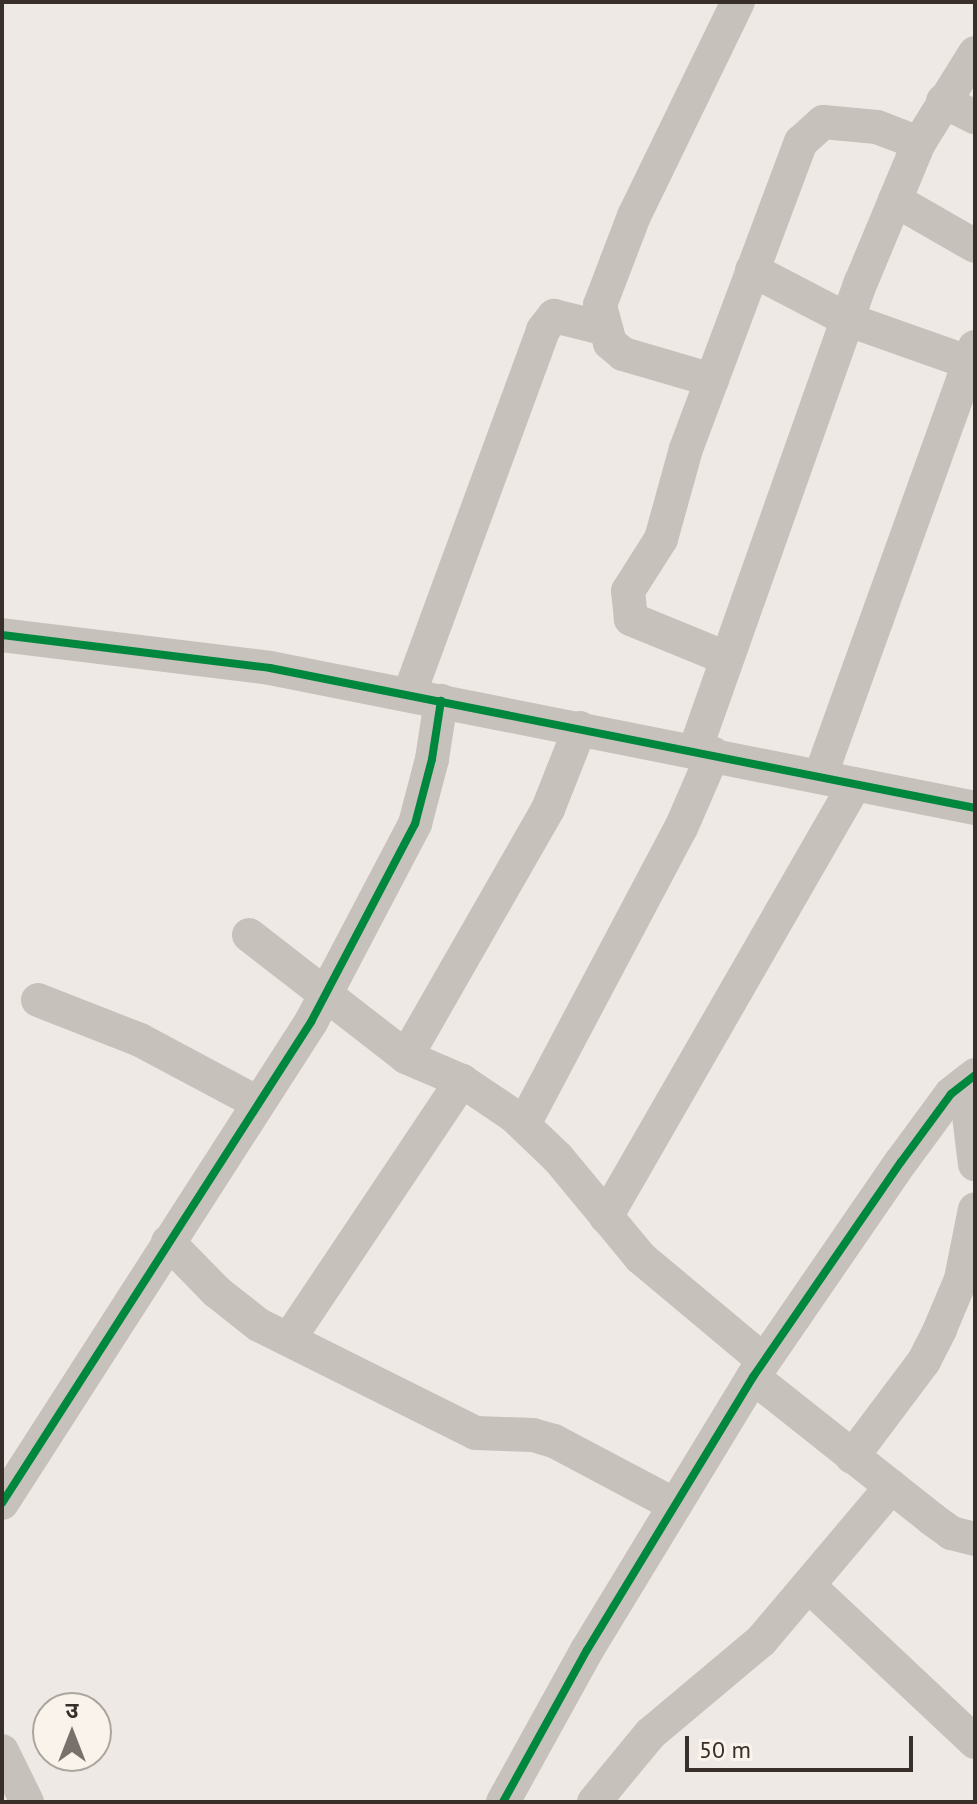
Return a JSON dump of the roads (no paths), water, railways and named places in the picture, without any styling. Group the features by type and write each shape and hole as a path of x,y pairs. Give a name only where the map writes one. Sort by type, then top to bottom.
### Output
{"street":[{"path":"712,380 623,354 603,328 600,305 617,253 738,2"},
{"path":"524,1124 681,828 704,752 726,658 846,319 919,143 975,53"},
{"path":"943,101 975,117"},
{"path":"726,658 647,629 631,619 626,607 628,591 661,539 712,380 752,270 811,129 823,122 847,123 919,143"},
{"path":"895,200 975,246"},
{"path":"752,270 846,319 972,355 820,777"},
{"path":"2,1503 326,993 415,824 432,759 425,698 543,330 554,316 603,328"},
{"path":"2,635 270,668 975,808"},
{"path":"406,1057 548,809 580,728"},
{"path":"606,1217 855,784"},
{"path":"249,935 406,1057 462,1081 524,1124 663,1279 852,1457 951,1533 975,1539"},
{"path":"38,1000 140,1040 258,1103"},
{"path":"970,1079 975,1164"},
{"path":"503,1802 571,1677 758,1369 901,1162 970,1079"},
{"path":"289,1339 462,1081"},
{"path":"852,1457 924,1361 940,1329 961,1279 975,1209"},
{"path":"168,1242 239,1312 289,1339 476,1433 554,1441 675,1505"},
{"path":"594,1802 630,1755 697,1691 761,1641 891,1487"},
{"path":"809,1586 975,1742"},
{"path":"2,1751 27,1802"}]}
